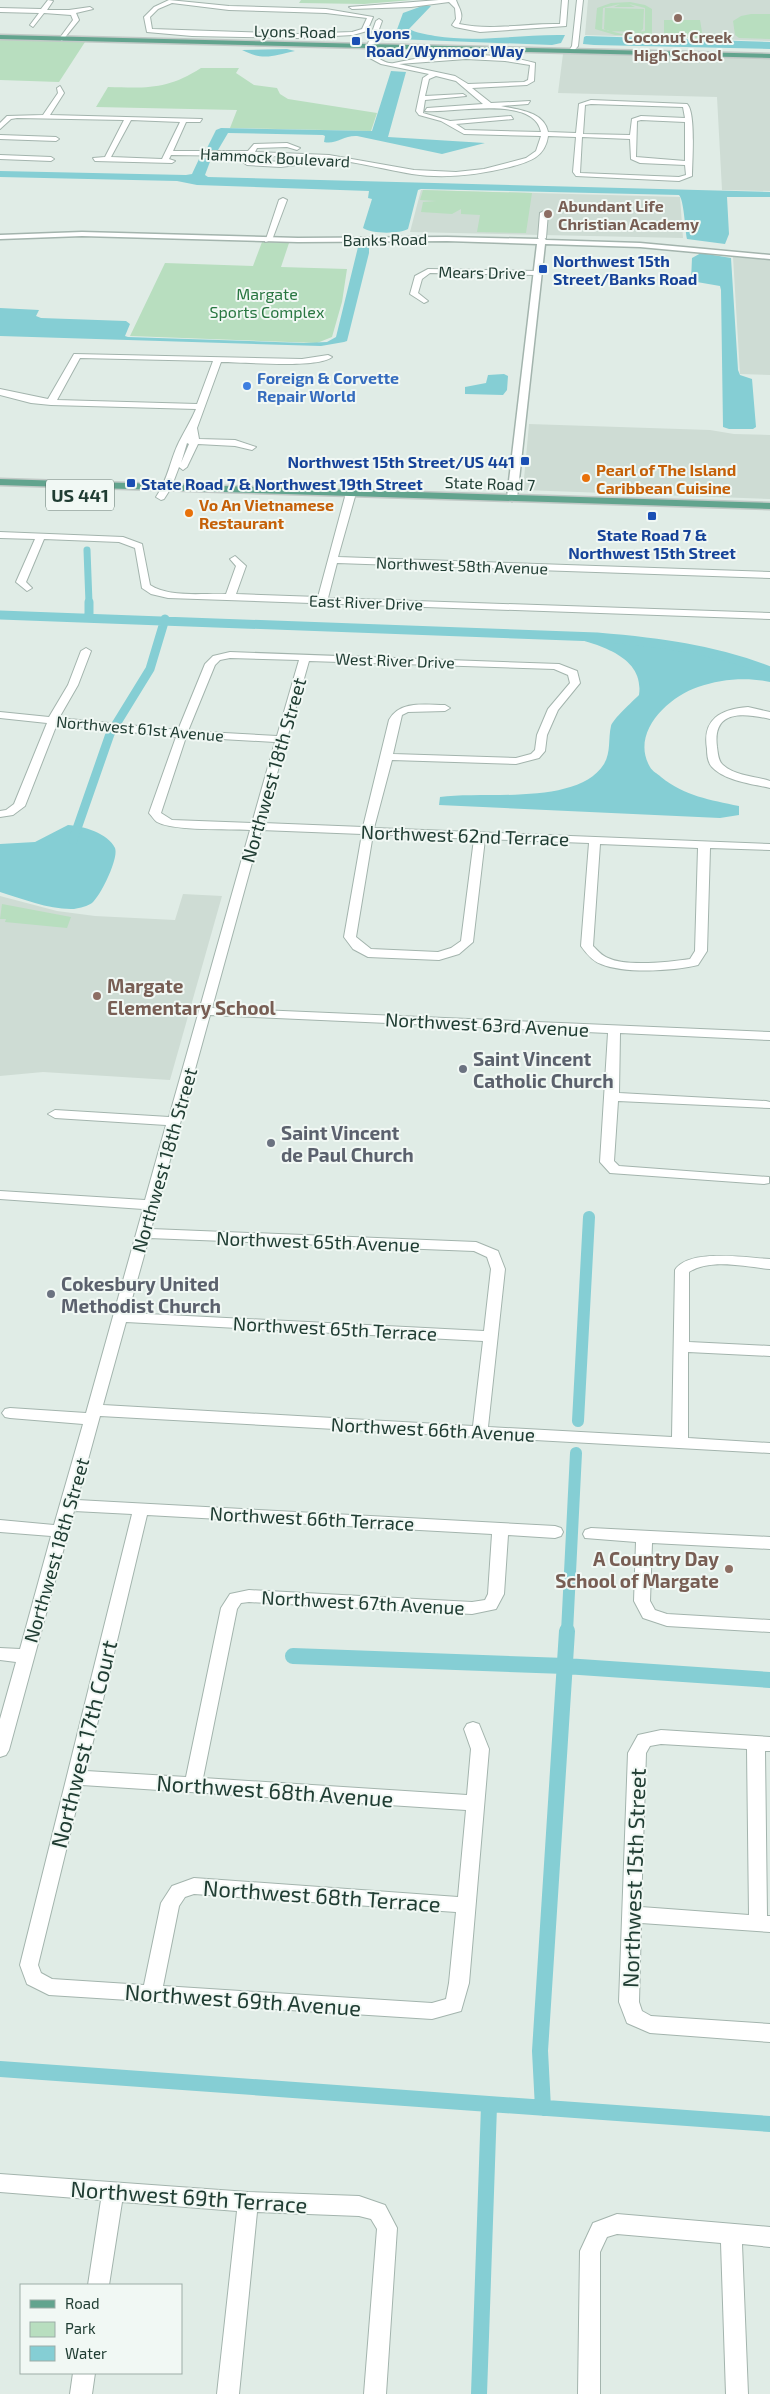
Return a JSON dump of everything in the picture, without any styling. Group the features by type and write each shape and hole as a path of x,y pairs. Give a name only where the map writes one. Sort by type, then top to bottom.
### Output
{"main road":[{"name":"Lyons Road","path":"0,36 770,55"},
{"name":"State Road 7","path":"0,482 169,493"},
{"path":"0,488 28,483"},
{"name":"State Road 7","path":"0,493 169,493 350,498 512,498 770,506"},
{"name":"State Road 7","path":"350,498 479,507 770,517"},
{"path":"479,507 502,505 512,498"},
{"path":"532,509 538,504 560,500"},
{"path":"685,514 726,511 770,512"}],"street":[{"path":"214,0 271,6 326,11 370,17 366,30 355,34 321,36 150,32 147,17 156,8 173,1 229,8 271,6 334,5"},
{"path":"389,8 438,0"},
{"path":"343,5 389,8 451,0 458,7 460,15 455,25 480,30 563,26 565,0"},
{"path":"573,50 580,0"},
{"path":"33,25 50,1"},
{"path":"233,1 271,6 378,6"},
{"path":"378,6 379,20 371,45 370,56 376,61 453,77 468,86 491,106 533,117 541,122 544,135"},
{"path":"0,10 69,12 90,8"},
{"path":"60,37 76,20 74,19 74,14 69,12"},
{"path":"381,44 377,55 392,65 417,58 478,63 516,60 533,64 531,81 515,85 468,86"},
{"path":"419,111 426,78 437,73"},
{"path":"45,117 60,93 60,88"},
{"path":"422,98 464,96"},
{"path":"419,111 528,102"},
{"path":"582,104 685,105 688,108 689,120 689,176 686,178 578,175 576,172 579,136 582,104"},
{"path":"419,111 421,114 450,123 464,132 633,137"},
{"path":"0,127 7,119 13,116 200,120"},
{"path":"65,124 69,117"},
{"path":"450,123 511,118"},
{"path":"107,159 128,119"},
{"path":"689,120 634,120 633,158 636,160 690,163"},
{"path":"164,160 183,121"},
{"path":"50,151 60,132"},
{"name":"Hammock Boulevard","path":"169,153 329,157 417,172 451,174 476,172 526,161 536,155 542,147 544,135"},
{"path":"0,137 50,151"},
{"path":"294,164 247,163 254,146 258,144 297,148"},
{"path":"0,158 50,151"},
{"path":"95,159 164,160 172,162"},
{"path":"269,238 283,200"},
{"path":"512,498 544,213"},
{"name":"Banks Road","path":"0,233 95,231 269,238"},
{"name":"Banks Road","path":"0,237 94,235 647,241 770,253"},
{"name":"Banks Road","path":"542,240 661,246 770,257"},
{"name":"Mears Drive","path":"424,301 414,294 418,278 428,272 537,273"},
{"path":"51,402 77,356 302,361 319,360 328,357"},
{"path":"169,493 195,441 194,428 218,359"},
{"path":"0,392 31,400 51,402 200,407"},
{"path":"169,493 184,441 194,428"},
{"path":"184,441 235,443 252,447"},
{"path":"322,600 350,498"},
{"name":"East River Drive","path":"0,534 120,539 131,542 139,546 145,586 154,592 168,594 770,616"},
{"path":"28,588 21,582 41,536"},
{"path":"230,597 241,566 235,560"},
{"name":"Northwest 58th Avenue","path":"333,560 770,575"},
{"path":"4,813 19,806 53,720 73,685 86,651"},
{"name":"West River Drive","path":"217,658 230,654 555,666 573,673"},
{"name":"Northwest 18th Street","path":"0,1750 280,739 305,657"},
{"path":"182,734 210,664 217,658"},
{"path":"387,757 511,761 530,758 540,751 542,735 553,709 575,683 573,673"},
{"path":"445,708 410,708 398,713 394,720 387,757 368,831 350,938 357,946 368,952 438,956 455,951 466,942 480,836"},
{"path":"770,716 763,712 746,710 732,711 719,717 711,730 710,744 715,764 728,773 770,785"},
{"name":"Northwest 61st Avenue","path":"0,715 182,734 280,739"},
{"name":"Northwest 62nd Terrace","path":"182,734 155,813 160,819 171,823 770,847"},
{"path":"595,840 587,946 596,957 608,963 679,965 694,962 701,951 704,844"},
{"name":"Northwest 63rd Avenue","path":"205,1012 770,1036"},
{"path":"614,1030 612,1098 607,1162 615,1170 764,1180"},
{"path":"612,1098 766,1105"},
{"path":"56,1114 175,1121"},
{"path":"0,1195 150,1205"},
{"name":"Northwest 65th Avenue","path":"143,1233 476,1247 493,1254 498,1269 490,1336"},
{"path":"680,1443 682,1270 688,1263 702,1260 770,1264"},
{"name":"Northwest 65th Terrace","path":"120,1317 490,1336"},
{"path":"480,1432 490,1336"},
{"path":"681,1347 770,1351"},
{"name":"Northwest 66th Avenue","path":"10,1413 480,1432 770,1448"},
{"name":"Northwest 66th Terrace","path":"69,1505 555,1532"},
{"name":"Northwest 17th Court","path":"34,1978 29,1965 141,1509"},
{"path":"0,1526 61,1531"},
{"name":"Northwest 67th Avenue","path":"193,1784 229,1608 236,1598 249,1596 472,1608 490,1605 496,1594 500,1528"},
{"path":"591,1534 770,1543"},
{"path":"644,1537 642,1600 648,1614 667,1620 770,1626"},
{"path":"0,1654 26,1656"},
{"path":"467,1905 480,1749 473,1729"},
{"name":"Northwest 15th Street","path":"763,1744 661,1736 644,1740 637,1753 629,2002 634,2017 650,2024 770,2033"},
{"path":"632,1914 764,1923 763,1744"},
{"name":"Northwest 68th Avenue","path":"75,1778 475,1803"},
{"name":"Northwest 68th Terrace","path":"152,1992 170,1903 179,1891 194,1886 467,1905"},
{"name":"Northwest 69th Avenue","path":"34,1978 49,1986 432,2012 454,2006 459,1983 467,1905"},
{"name":"Northwest 69th Terrace","path":"0,2183 248,2202 359,2206 378,2212 387,2228 376,2394"},
{"path":"98,2284 113,2192"},
{"path":"228,2394 248,2202"},
{"path":"589,2394 590,2251 600,2230 616,2224 770,2237"},
{"path":"731,2234 737,2394"},
{"path":"80,2394 84,2374"}],"shaded area":[{"name":"Coconut Creek High School","path":"588,0 770,0 770,41 585,35"},
{"path":"563,54 770,59 770,191 722,190 717,97 558,93"},
{"name":"Abundant Life Christian Academy","path":"421,190 680,197 683,238 410,232"},
{"path":"733,257 770,260 770,375 740,374"},
{"path":"529,424 710,430 734,434 770,435 770,499 523,490"},
{"name":"Margate Elementary School","path":"183,894 222,896 170,1080 43,1072 0,1076 0,896 57,911 95,916 175,920"}],"green space":[{"path":"301,0 412,0 364,4 299,3"},
{"path":"630,2 645,5 652,9 652,35 615,35 595,29 597,8 611,3","holes":["620,4 614,7 635,7 629,4 645,8 645,31 622,34 602,29 603,8"]},
{"path":"605,8 644,9 643,29 640,32 608,31 604,29"},
{"path":"770,14 770,39 739,38 735,35 733,21 741,16"},
{"path":"664,20 700,20 703,38 664,37"},
{"path":"0,39 85,42 59,82 0,80"},
{"path":"201,68 239,68 236,73 254,85 277,88 280,94 288,99 377,113 371,131 230,128 237,110 96,107 108,87 134,88 167,84"},
{"path":"423,190 532,193 526,233 477,232 480,215 461,214 461,209 452,214 421,212 423,202 436,201 420,200"},
{"name":"Margate Sports Complex","path":"262,242 289,243 281,267 347,269 342,302 332,337 317,343 130,336 165,263 253,266"},
{"path":"2,904 71,917 67,928 5,922 6,919 0,919"}],"water":[{"path":"425,5 431,6 409,29 435,36 468,39 565,35 561,43 552,45 396,39 395,35 403,13"},
{"path":"584,37 770,42 770,49 583,44"},
{"path":"287,49 295,51 274,56 256,56 242,50"},
{"path":"391,71 406,72 388,137 485,143 442,154 357,136 328,143 324,142 325,136 323,135 228,133 218,150 208,150 207,148 216,130 221,128 372,131"},
{"path":"199,159 211,159 205,175 208,177 770,192 770,197 727,197 729,234 725,244 687,239 683,208 679,195 421,189 418,190 408,229 386,233 363,228 372,199 368,198 369,191 197,185 177,181 0,177 0,171 186,175 192,174"},
{"path":"359,243 369,244 369,253 347,341 344,342 321,346 0,336 0,308 39,310 36,316 41,318 126,321 130,324 125,336 128,337 304,343 327,342 336,337"},
{"path":"701,253 731,258 738,370 740,375 752,379 756,427 753,429 729,429 723,427 721,290 720,286 691,281 692,258"},
{"path":"504,374 508,376 507,390 503,395 465,394 465,387 486,383 488,375"},
{"path":"564,635 617,638 695,648 746,661 770,671 770,682 743,679 725,681 707,684 687,692 675,699 655,718 648,729 645,742 645,754 650,767 661,777 689,793 739,806 739,815 720,818 439,805 440,797 528,794 573,786 591,777 604,764 612,723 639,695 639,681 634,670 626,660 615,653 589,642"},
{"path":"68,825 95,831 107,838 115,848 116,853 108,876 92,903 74,909 56,908 0,892 0,844 35,842"}],"waterway":[{"path":"87,550 89,603"},
{"path":"89,603 89,618"},
{"path":"0,615 164,621"},
{"path":"73,840 110,734 150,669 164,621"},
{"path":"164,621 597,637 641,641 706,652 749,663 770,671"},
{"path":"578,1421 589,1217"},
{"path":"567,1632 576,1453"},
{"path":"565,1666 567,1631"},
{"path":"293,1656 565,1666"},
{"path":"543,2108 540,2051 565,1666"},
{"path":"565,1666 770,1680"},
{"path":"0,2069 543,2108"},
{"path":"479,2394 489,2106"},
{"path":"543,2108 770,2124"}],"place":[{"name":"Coconut Creek High School","path":"678,18"},
{"name":"Lyons Road/Wynmoor Way","path":"356,41"},
{"name":"Abundant Life Christian Academy","path":"548,214"},
{"name":"Northwest 15th Street/Banks Road","path":"543,269"},
{"name":"Foreign & Corvette Repair World","path":"247,386"},
{"name":"Northwest 15th Street/US 441","path":"525,461"},
{"name":"Pearl of The Island Caribbean Cuisine","path":"586,478"},
{"name":"State Road 7 & Northwest 19th Street","path":"131,483"},
{"name":"Vo An Vietnamese Restaurant","path":"189,513"},
{"name":"State Road 7 & Northwest 15th Street","path":"652,516"},
{"name":"Margate Elementary School","path":"97,996"},
{"name":"Saint Vincent Catholic Church","path":"463,1069"},
{"name":"Saint Vincent de Paul Church","path":"271,1143"},
{"name":"Cokesbury United Methodist Church","path":"51,1294"},
{"name":"A Country Day School of Margate","path":"729,1569"}]}
